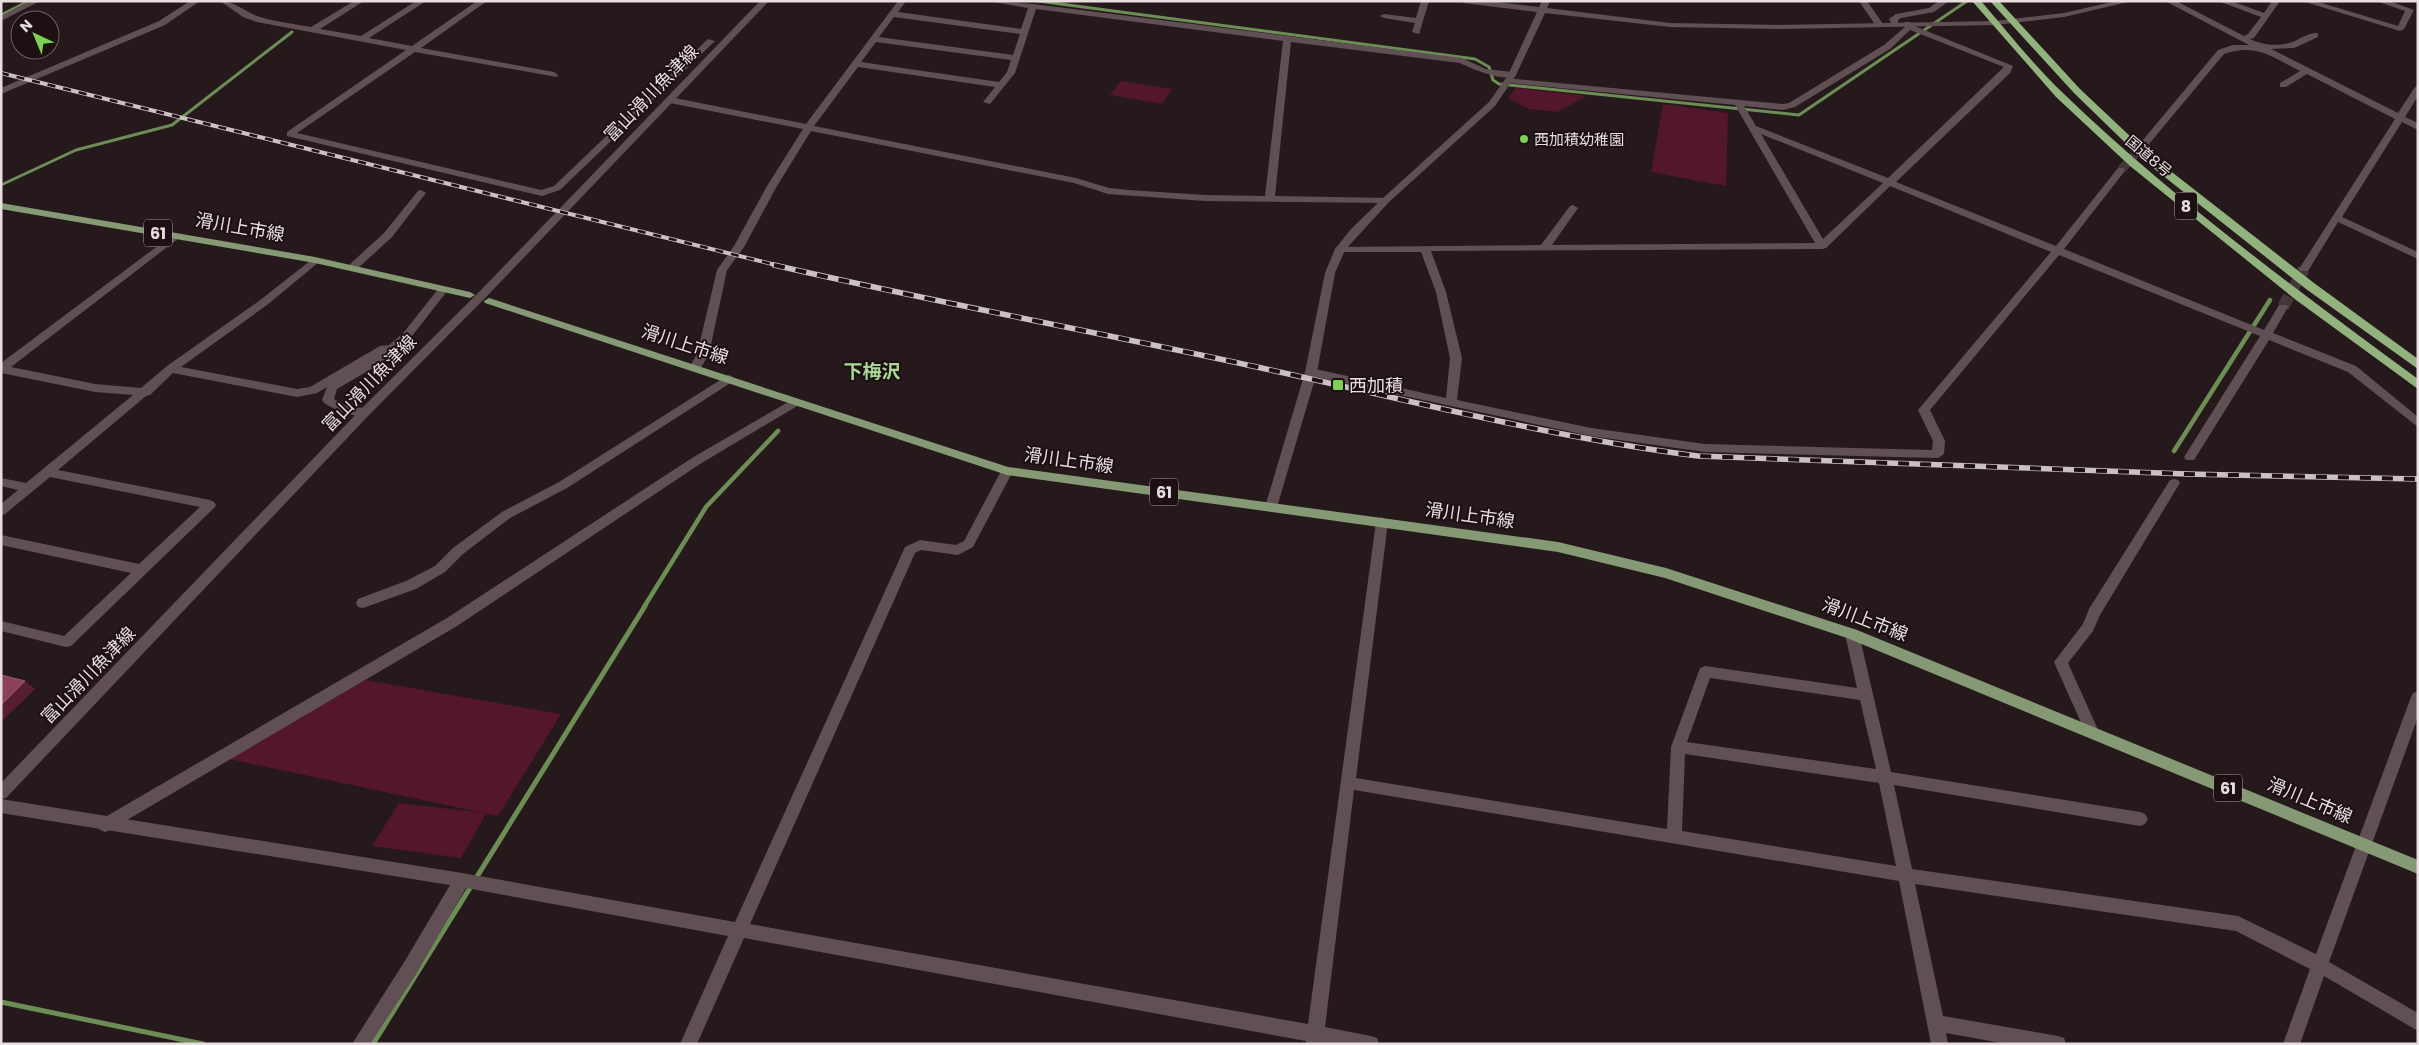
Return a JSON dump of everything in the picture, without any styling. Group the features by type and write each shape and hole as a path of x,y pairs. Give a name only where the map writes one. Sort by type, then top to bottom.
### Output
{"highway":[{"name":"国道8号","path":"1976,1 2059,94 2134,164 2300,297 2418,385"},
{"name":"国道8号","path":"1994,1 2077,91 2146,157 2310,286 2418,366"}],"main road":[{"name":"滑川上市線","path":"1,206 315,260 443,290 470,294"},
{"name":"滑川上市線","path":"489,301 1007,471 1055,480 1143,489 1558,547 1713,586 1852,634 2418,867"}],"street":[{"path":"1,19 36,1"},
{"path":"1,91 162,23 196,1"},
{"path":"224,1 246,15 260,20 554,75"},
{"path":"314,30 360,1"},
{"path":"362,40 422,1"},
{"path":"483,1 419,44 416,50 290,134 542,193 552,191 711,41"},
{"name":"富山滑川魚津線","path":"1,793 365,412 735,34 765,1"},
{"path":"695,368 703,354 722,270 739,247 772,186 808,128 902,1"},
{"path":"992,1 1462,61 1484,71 1510,77 1783,107 1792,106 1887,47 1908,25"},
{"path":"1416,32 1425,1"},
{"path":"1464,1 1544,6 1679,25 1780,28 1895,23 1908,25 2012,21 2064,15 2128,1"},
{"path":"1863,1 1879,24"},
{"path":"1895,23 1893,19 1899,16 1931,10 1945,1"},
{"path":"2169,1 2418,127"},
{"path":"2222,1 2266,16"},
{"path":"2244,38 2251,36 2276,1"},
{"path":"2306,1 2400,29 2410,10 2380,1"},
{"path":"987,102 1011,73 1033,6"},
{"path":"1272,507 1311,372 1330,273 1340,249 1386,200 1492,104 1510,77 1544,6"},
{"path":"892,14 1025,32"},
{"path":"1384,16 1419,20"},
{"path":"1340,249 1822,246 2007,71 2009,66 1908,25"},
{"path":"2146,142 2221,52 2233,48 2291,46 2315,35"},
{"path":"1270,197 1286,38"},
{"path":"874,39 1016,58"},
{"path":"855,64 1001,86"},
{"path":"2283,84 2307,70"},
{"path":"2304,269 2418,89"},
{"path":"670,100 1076,181 1108,191 1205,198 1270,197 1386,200"},
{"path":"1738,102 1822,246"},
{"path":"1754,128 2267,333 2352,369 2418,423"},
{"path":"1311,372 1591,432 1705,448 1938,454 1939,441 1924,410 2058,250 2121,170"},
{"path":"352,268 388,235 421,193"},
{"path":"1544,248 1574,208"},
{"path":"2337,218 2418,256"},
{"path":"1,369 175,236"},
{"path":"1425,248 1442,292 1456,358 1451,403"},
{"path":"1,511 146,392 171,369 263,303 315,260"},
{"path":"365,412 341,408 328,400 332,387 391,349 408,334 443,290"},
{"path":"2190,457 2249,365 2283,307"},
{"path":"171,369 297,393 313,390 369,356 384,349 391,349"},
{"path":"1,369 96,388 146,392"},
{"path":"363,603 411,584 440,569 458,551 506,515 562,485 728,379"},
{"path":"105,825 452,622 696,461 794,402"},
{"path":"688,1044 910,550 920,545 958,550 969,544 1007,471"},
{"path":"1,626 66,642 210,505 48,472"},
{"path":"1,482 28,488"},
{"path":"2092,732 2061,662 2088,627 2094,613 2174,483"},
{"path":"1314,1039 1382,522"},
{"path":"1,540 142,570"},
{"path":"1852,634 1885,777 1940,1044"},
{"path":"1674,837 1678,746 1705,672 1866,695"},
{"path":"2292,1044 2418,697"},
{"path":"1678,746 1885,777 2140,819"},
{"path":"1349,783 1905,875 2238,924 2320,964 2418,1023"},
{"path":"1,806 105,825 462,880 740,929 1314,1039 1371,1044"},
{"path":"360,1044 408,970 462,880"},
{"path":"1936,1024 2058,1044"}],"shaded area":[{"path":"1121,81 1172,89 1162,104 1110,95"},
{"path":"1516,88 1587,96 1557,112 1529,109 1508,98"},
{"path":"1663,104 1728,113 1726,186 1651,172"},
{"path":"365,680 561,714 498,816 486,814 461,858 372,846 399,803 484,813 229,759"}],"building":[{"path":"1,675 25,681 1,705"}],"waterway":[{"path":"1,15 29,1"},
{"path":"1038,1 1475,59 1489,67 1493,80 1499,84 1799,115 1967,1"},
{"path":"1,185 76,150 172,125 292,32"},
{"path":"2174,451 2270,300"},
{"path":"644,607 706,507 778,431"},
{"path":"373,1044 645,606"},
{"path":"1,1002 203,1044"}],"tunnel":[{"path":"2121,170 2146,142"},
{"path":"2283,307 2304,269"}],"railway":[{"path":"1,73 780,266"},
{"path":"774,265 1257,367 1532,428 1587,439 1698,456 2187,474 2418,479"}],"place":[{"name":"西加積幼稚園","path":"1524,139"},
{"name":"西加積","path":"1338,385"}],"district":[{"name":"下梅沢","path":"872,371"}]}
